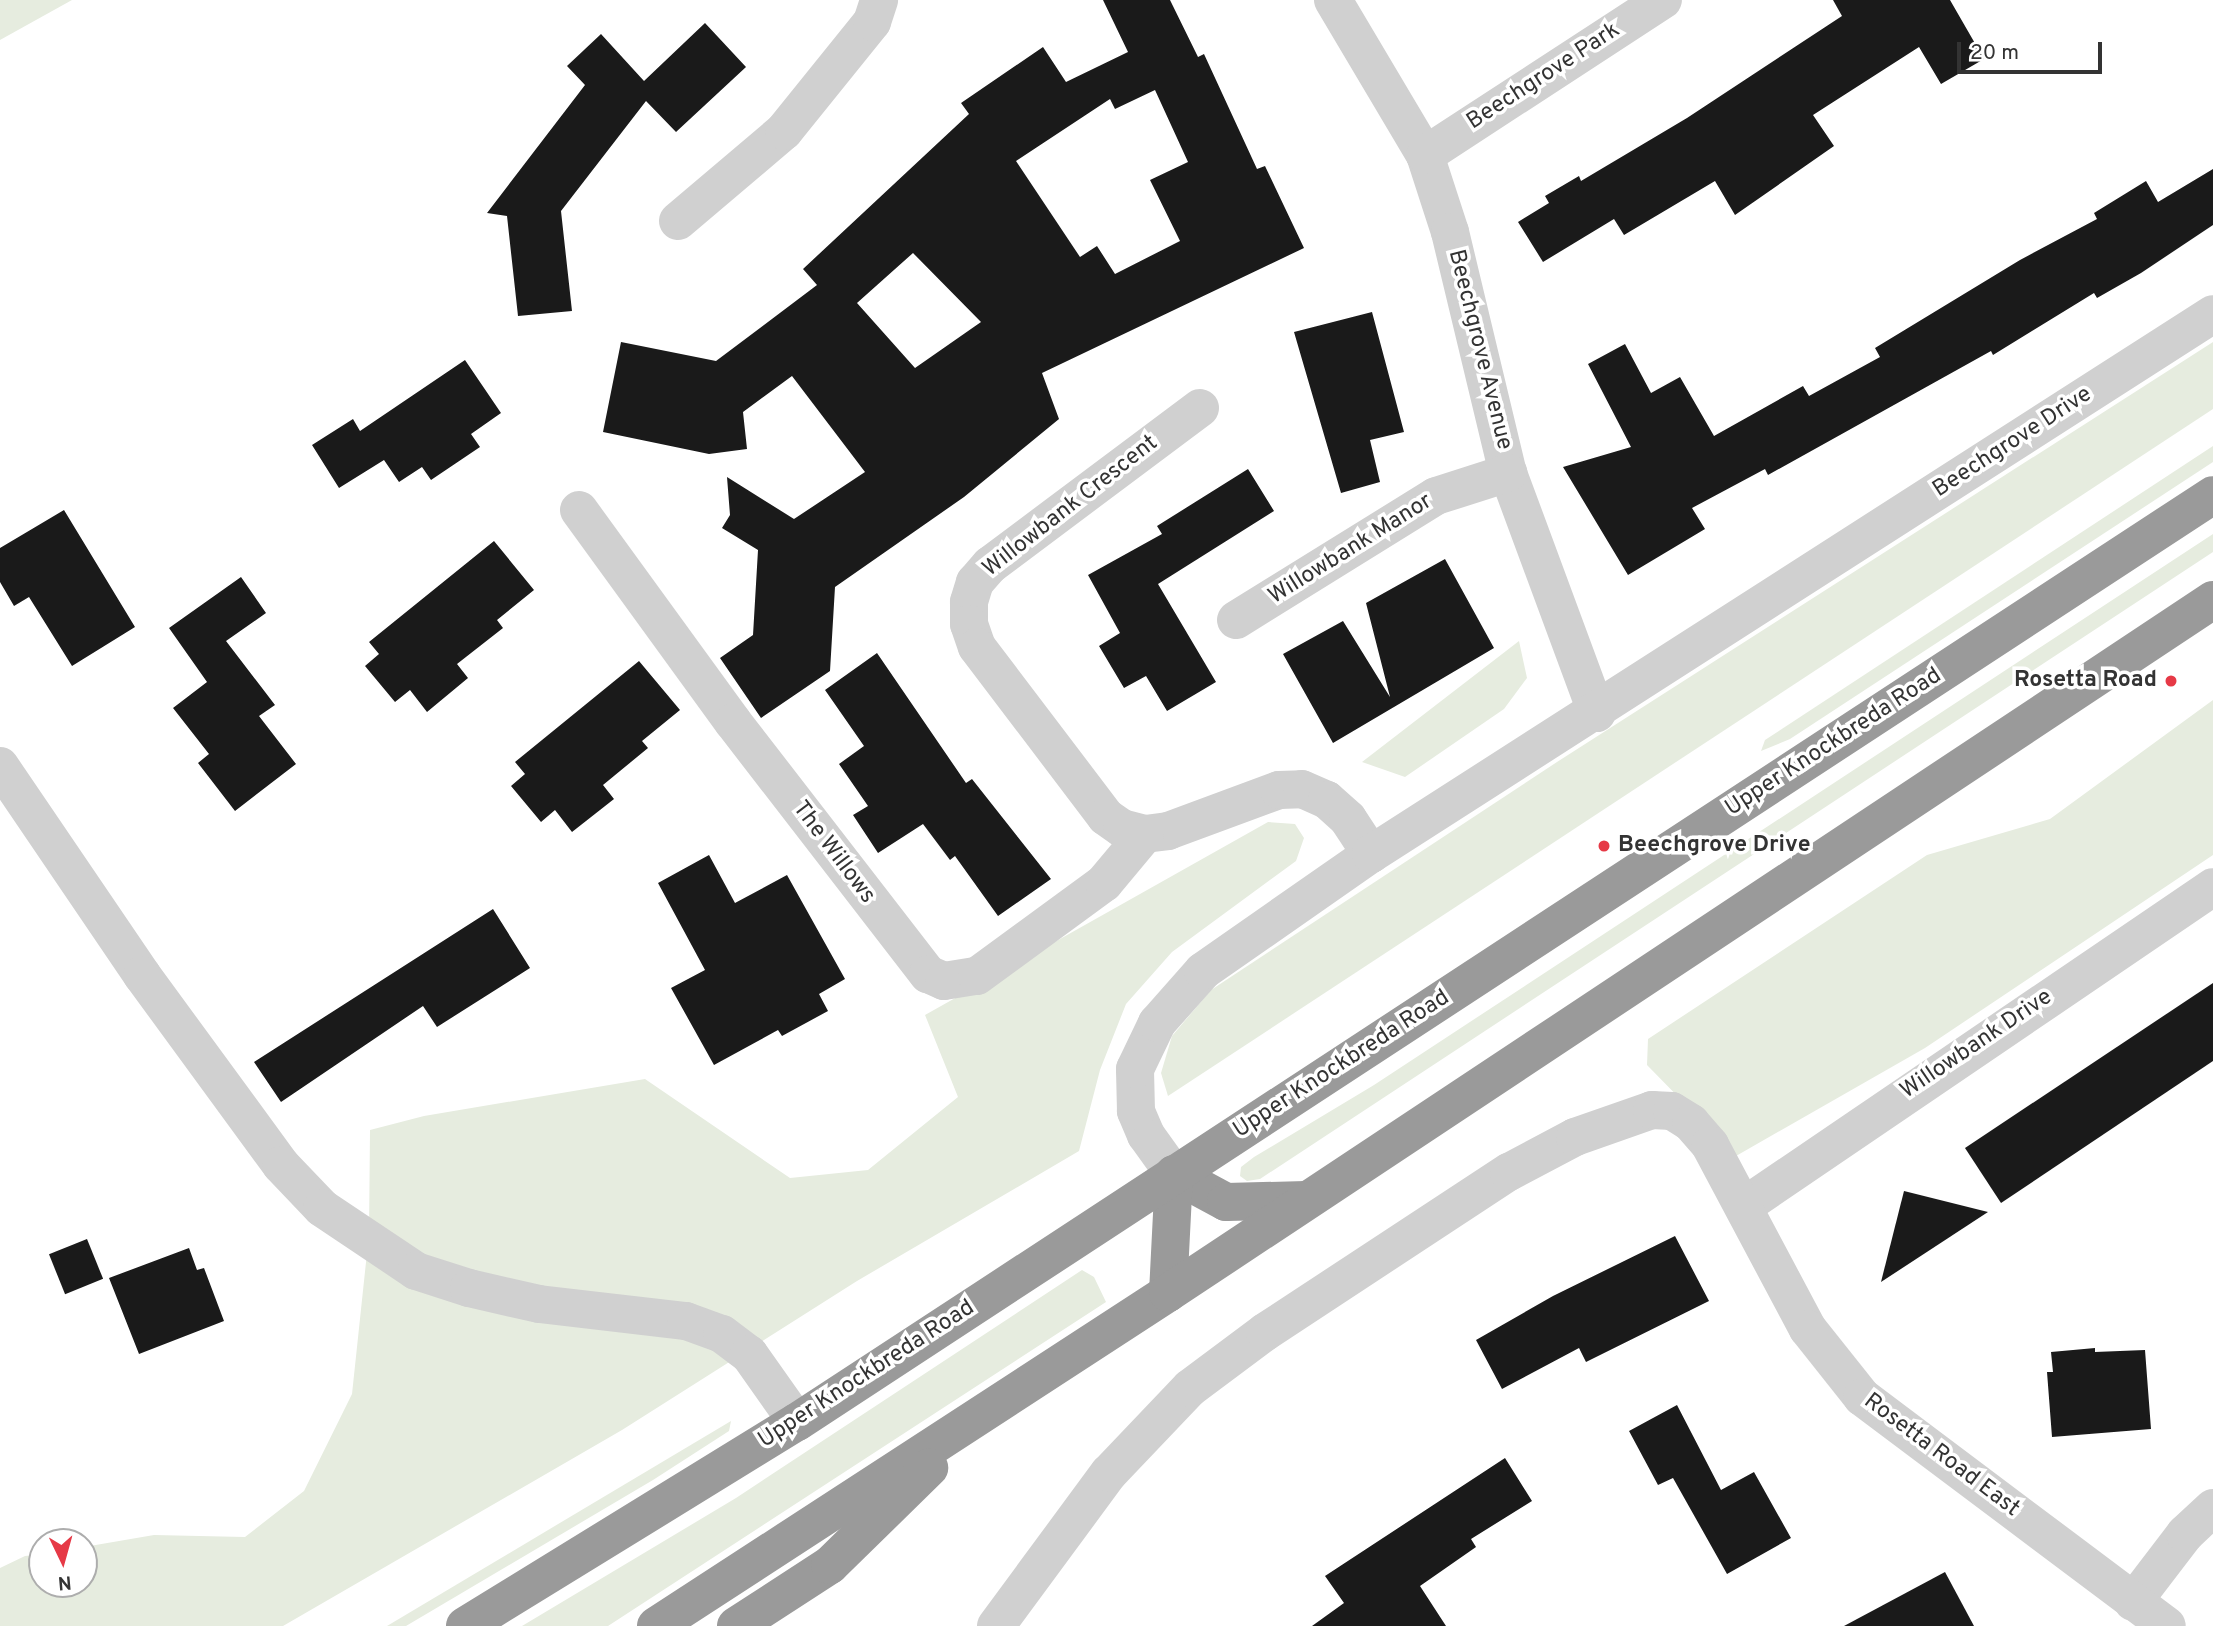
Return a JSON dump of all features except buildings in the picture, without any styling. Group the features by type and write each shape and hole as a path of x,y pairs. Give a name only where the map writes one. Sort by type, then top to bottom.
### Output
{"highway":[{"name":"Upper Knockbreda Road","path":"465,1626 797,1422 2213,495"},
{"path":"656,1626 1168,1293 2213,600"},
{"path":"1168,1293 1174,1174 1226,1202 1257,1205 1308,1200"},
{"path":"736,1626 830,1565 988,1410"}],"street":[{"path":"678,221 784,131 872,22 879,0"},
{"name":"Beechgrove Avenue","path":"1333,0 1425,155 1454,245 1508,473 1597,713"},
{"name":"Beechgrove Park","path":"1425,155 1663,0"},
{"name":"Beechgrove Drive","path":"1174,1174 1146,1135 1133,1090 1135,1069 1157,1023 1203,971 1371,855 1597,713 2213,314"},
{"name":"Willowbank Crescent","path":"1144,834 1122,828 1106,817 988,667 969,624 969,602 975,582 990,565 1200,408"},
{"name":"Willowbank Manor","path":"1237,621 1436,496 1508,473"},
{"name":"The Willows","path":"579,510 733,722 928,974 944,981 977,976 1104,883 1144,834"},
{"path":"0,766 150,986 281,1165 322,1208 416,1271 469,1288 539,1304 685,1321 722,1334 749,1354 797,1422"},
{"path":"1144,834 1200,821 1279,790 1302,789 1327,800 1348,819 1371,855"},
{"name":"Willowbank Drive","path":"1744,1206 2213,887"},
{"path":"996,1626 1109,1473 1190,1388 1276,1325 1509,1172 1617,1119 1652,1110 1672,1111 1691,1123 1710,1145 1744,1206"},
{"name":"Rosetta Road East","path":"1744,1206 1808,1329 1862,1397 2167,1626"},
{"path":"2133,1601 2185,1534 2213,1507"}],"shaded area":[{"path":"0,0 72,0 0,40"},
{"path":"2213,342 2213,409 1168,1096 1161,1073 1172,1036 1211,990 1557,762"},
{"path":"2213,446 2213,462 1790,739 1761,751 1765,740"},
{"path":"2213,534 2213,552 1260,1179 1247,1181 1240,1176 1241,1167 1254,1157 1374,1085"},
{"path":"1519,641 1527,678 1504,709 1405,777 1362,762"},
{"path":"2213,700 2213,855 1925,1048 1736,1156 1647,1065 1648,1039 1927,855 2050,819"},
{"path":"1268,822 1295,824 1304,838 1296,861 1172,952 1126,1004 1100,1070 1079,1151 857,1281 622,1430 283,1626 0,1626 0,1568 25,1556 28,1556 28,1598 98,1598 98,1545 154,1535 245,1537 304,1491 352,1394 369,1234 370,1130 424,1116 645,1079 790,1178 868,1170 958,1097 925,1015"},
{"path":"1082,1270 1094,1277 1106,1302 608,1626 522,1626 736,1498"},
{"path":"731,1421 729,1431 653,1480 406,1626 387,1626"}],"place":[{"name":"Rosetta Road","path":"2171,681"},
{"name":"Beechgrove Drive","path":"1604,846"}]}
